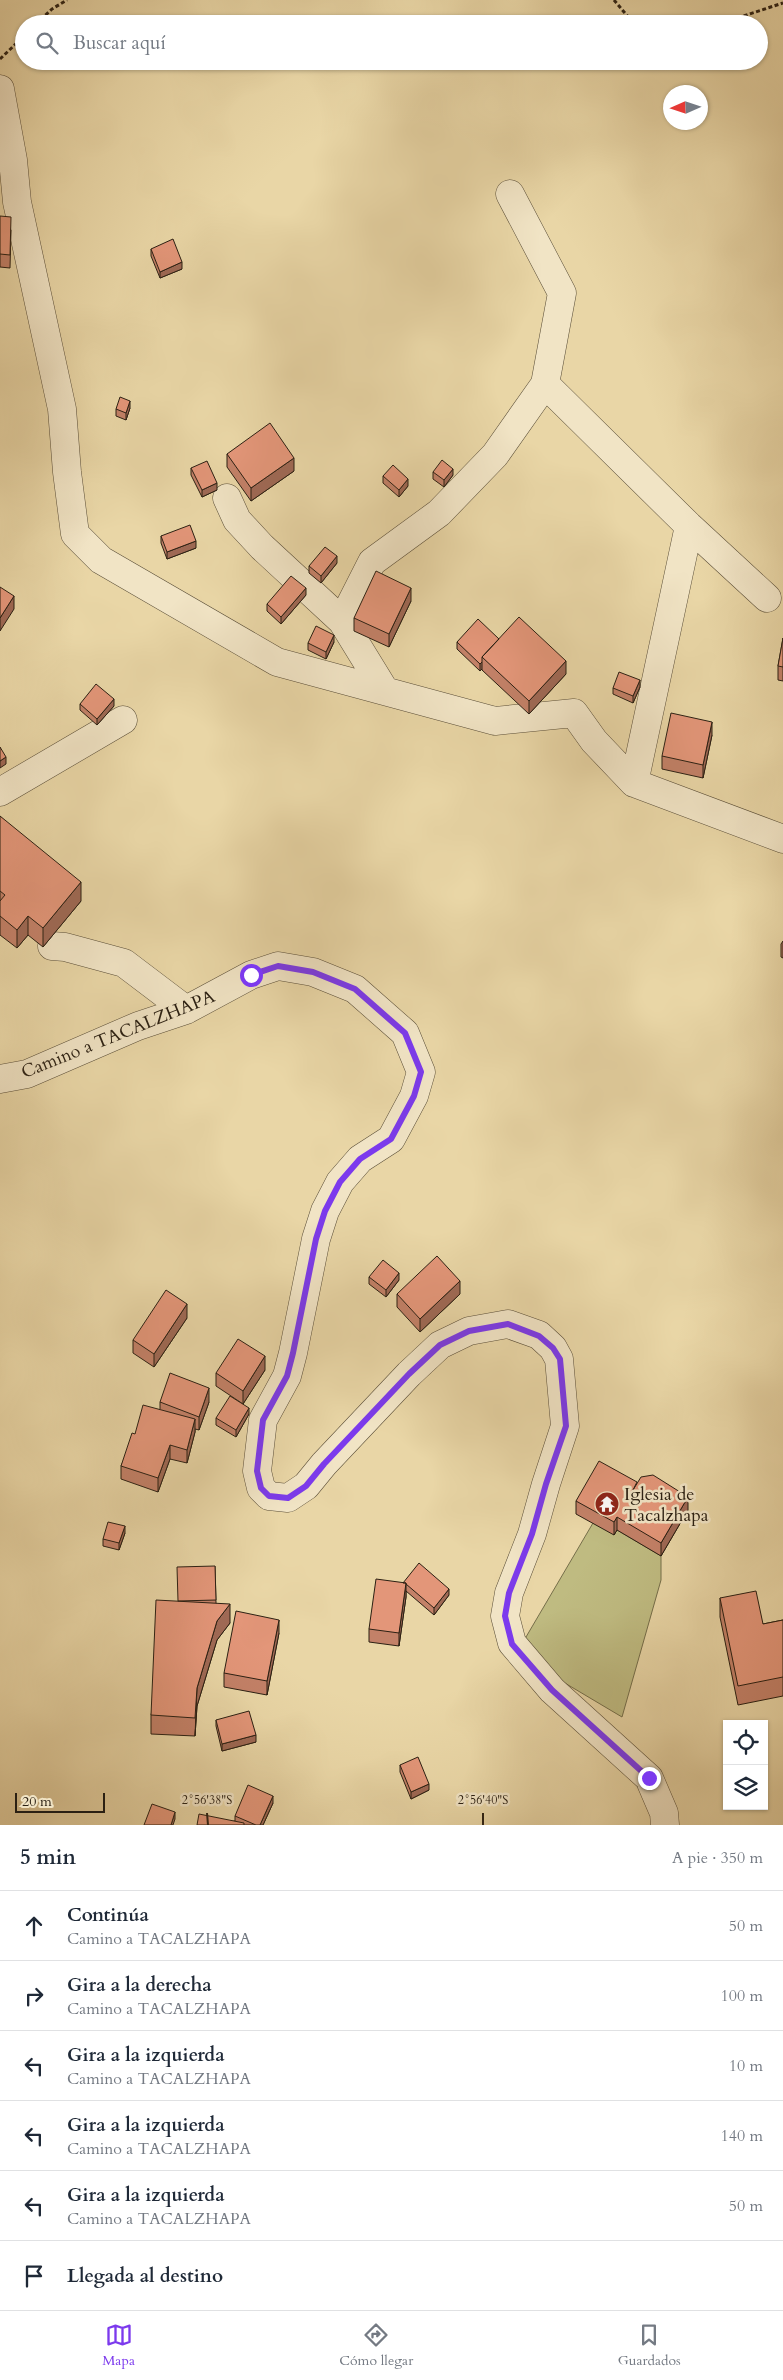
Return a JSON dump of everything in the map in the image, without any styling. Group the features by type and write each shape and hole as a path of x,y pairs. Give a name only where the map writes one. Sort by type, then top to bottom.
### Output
{"street":[{"path":"0,89 13,160 17,202 62,409 67,472 75,534 100,560 278,662 495,720 574,713 594,741 634,783 783,839"},
{"path":"342,621 372,562 439,513 495,455 544,384 562,293 510,194"},
{"path":"544,384 689,526 767,598"},
{"path":"227,498 237,520 262,547 342,621 385,691"},
{"path":"634,783 689,526"},
{"path":"0,792 123,720"},
{"path":"52,946 65,947 124,963 186,1010"},
{"name":"Camino a TACALZHAPA","path":"0,1078 27,1074 138,1026 186,1010 251,975 278,966 313,972 355,989 405,1033 421,1072 414,1096 391,1139 360,1159 340,1182 325,1211 316,1239 287,1376 263,1420 257,1471 261,1488 269,1496 288,1498 306,1486 324,1464 409,1374 440,1345 469,1331 508,1324 539,1336 553,1348 560,1359 566,1426 546,1484 532,1534 509,1593 505,1616 512,1644 552,1690 649,1778 664,1812 665,1825"}],"path":[{"path":"46,15 66,0"},
{"path":"614,0 626,15"},
{"path":"747,15 783,3"},
{"path":"0,58 15,44"}],"shaded area":[{"path":"593,1523 617,1530 661,1556 661,1580 622,1717 516,1654"}],"building":[{"path":"0,216 11,217 10,255 0,254"},
{"path":"173,239 182,262 160,272 151,249"},
{"path":"120,397 130,401 126,413 116,409"},
{"path":"270,423 294,458 251,488 227,454"},
{"path":"442,460 453,469 444,480 433,472"},
{"path":"207,461 217,483 202,490 191,468"},
{"path":"393,465 408,479 399,490 383,476"},
{"path":"190,525 196,541 167,552 161,536"},
{"path":"325,547 337,556 321,576 309,566"},
{"path":"376,571 411,588 389,634 354,618"},
{"path":"291,576 306,588 281,617 267,604"},
{"path":"0,587 14,596 0,618"},
{"path":"519,617 566,661 529,701 482,657"},
{"path":"478,619 499,639 482,657 480,664 457,642"},
{"path":"316,626 334,635 326,652 308,643"},
{"path":"783,638 783,667 778,666"},
{"path":"619,672 640,680 633,696 613,688"},
{"path":"96,684 114,699 97,719 80,704"},
{"path":"671,713 712,722 703,765 662,756"},
{"path":"0,747 6,757 0,761"},
{"path":"0,816 81,882 43,928 28,916 17,930 0,916 0,901 5,895 0,891"},
{"path":"437,1256 460,1281 420,1319 397,1294"},
{"path":"383,1260 399,1273 386,1290 369,1277"},
{"path":"166,1290 187,1304 154,1354 133,1340"},
{"path":"238,1339 265,1356 243,1391 216,1373"},
{"path":"170,1373 209,1388 199,1417 160,1402"},
{"path":"230,1396 249,1408 236,1430 216,1418"},
{"path":"143,1405 195,1419 187,1450 170,1445 158,1478 121,1466 132,1433 135,1434"},
{"path":"599,1461 637,1482 633,1490 641,1477 653,1475 688,1497 661,1543 617,1517 614,1522 576,1501"},
{"path":"108,1522 125,1526 119,1543 103,1539"},
{"path":"419,1563 449,1589 434,1608 406,1583 403,1583"},
{"path":"215,1566 216,1600 178,1601 177,1567"},
{"path":"376,1579 406,1583 399,1633 369,1629"},
{"path":"756,1591 763,1624 783,1620 783,1677 738,1686 720,1598"},
{"path":"156,1600 230,1604 217,1621 197,1688 195,1718 151,1715"},
{"path":"236,1611 279,1620 267,1681 224,1673"},
{"path":"249,1711 256,1735 222,1744 216,1720"},
{"path":"418,1757 429,1784 411,1792 400,1765"},
{"path":"248,1785 273,1796 260,1825 235,1816"},
{"path":"152,1804 175,1812 171,1825 144,1825"},
{"path":"199,1814 244,1823 244,1825 197,1825"}],"place":[{"name":"Iglesia de Tacalzhapa","path":"607,1504"}],"route":[{"path":"251,975 278,966 313,972 355,989 405,1033 421,1072 414,1096 391,1139 360,1159 340,1182 325,1211 316,1239 299,1327 287,1376 263,1420 257,1471 261,1488 269,1496 288,1498 306,1486 324,1464 409,1374 440,1345 469,1331 508,1324 539,1336 553,1348 560,1359 566,1426 546,1484 532,1534 509,1593 505,1616 512,1644 552,1690 649,1778"}]}
